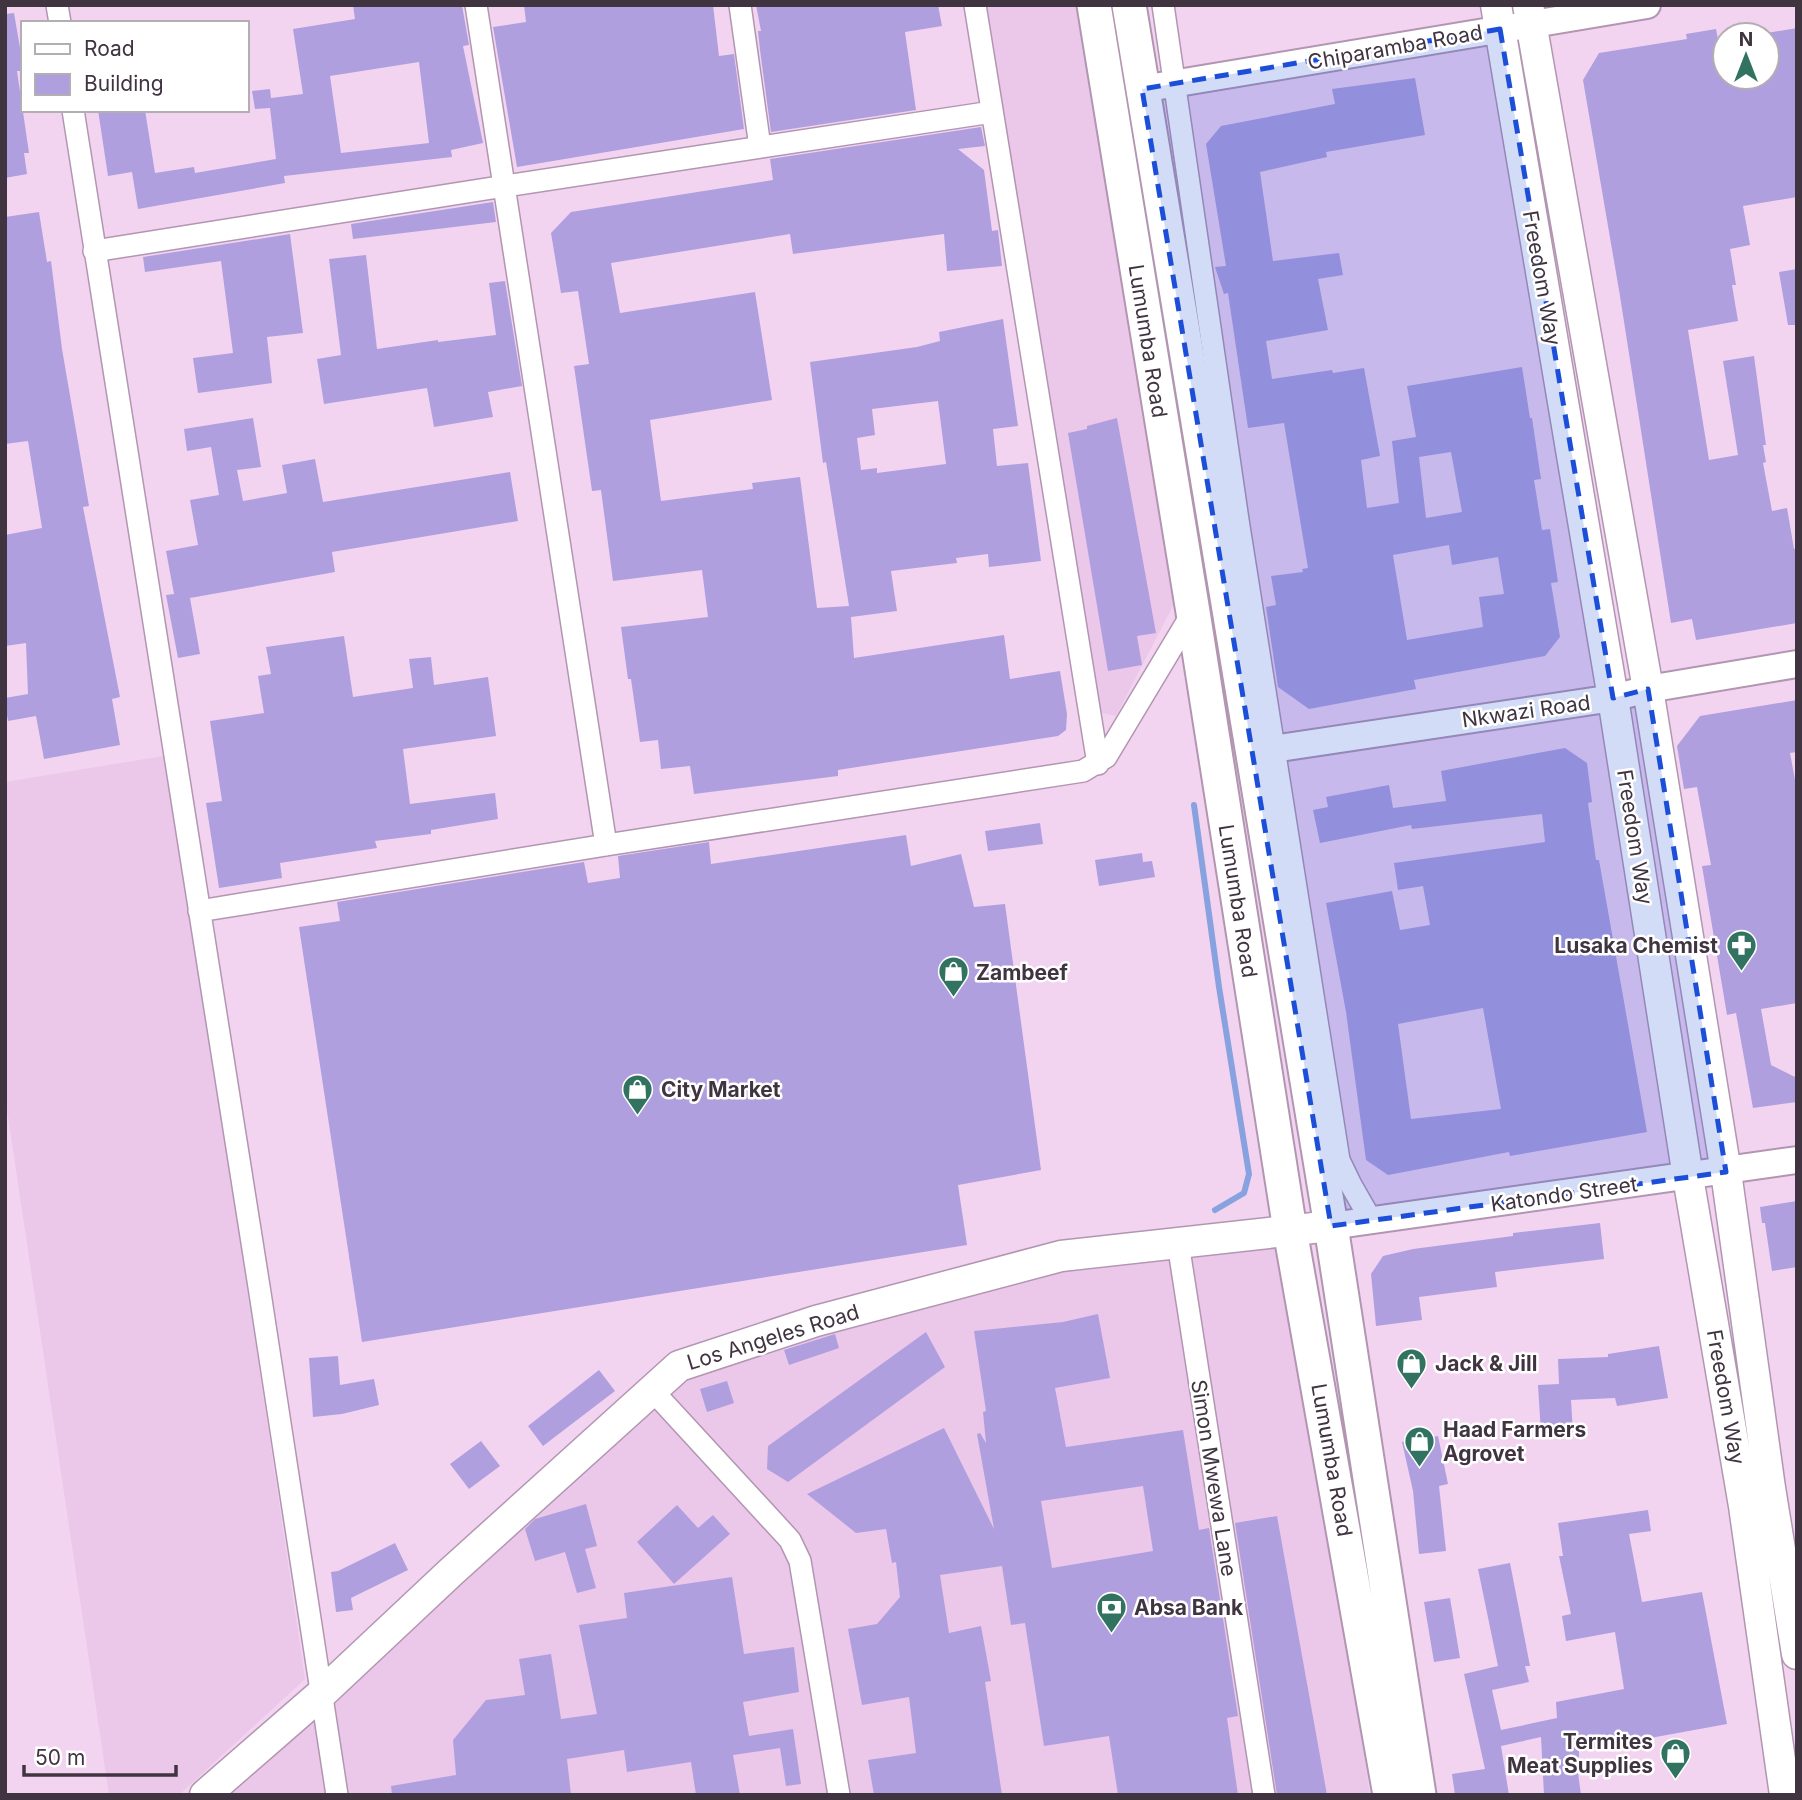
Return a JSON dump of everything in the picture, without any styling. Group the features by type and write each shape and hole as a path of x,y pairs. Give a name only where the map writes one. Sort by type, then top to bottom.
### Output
{"main road":[{"name":"Lumumba Road","path":"1094,5 1290,1230 1390,1795"},
{"name":"Lumumba Road","path":"1129,5 1158,86 1265,750 1331,1226 1419,1795"},
{"name":"Freedom Way","path":"1529,15 1648,689 1726,1172 1770,1488 1797,1654"},
{"name":"Freedom Way","path":"1498,17 1614,698 1688,1177 1744,1506 1785,1795"},
{"name":"Los Angeles Road","path":"205,1795 320,1695 679,1366 829,1318 1061,1256 1331,1226"}],"street":[{"path":"476,5 606,845"},
{"path":"740,5 760,147"},
{"path":"975,5 1098,764"},
{"path":"1158,86 1163,5"},
{"name":"Chiparamba Road","path":"1158,86 1498,17 1647,5"},
{"path":"73,112 337,1795"},
{"path":"94,251 992,113"},
{"path":"199,911 1083,771 1106,757 1193,612"},
{"name":"Nkwazi Road","path":"1265,750 1614,698 1648,689 1797,664"},
{"path":"1265,750 1339,1160 1371,1220"},
{"name":"Katondo Street","path":"1331,1226 1797,1160"},
{"name":"Simon Mwewa Lane","path":"1178,1243 1264,1795"},
{"path":"652,1390 790,1540 800,1561 839,1795"}],"highlighted area":[{"path":"1500,29 1613,698 1648,689 1726,1172 1331,1226 1142,89"}],"shaded area":[{"path":"987,5 1081,5 1154,479 1176,600 1116,716 1093,711 1002,134 1000,85"},
{"path":"169,755 305,1679 179,1795 109,1795 5,1096 5,782"},
{"path":"1288,1233 1370,1795 206,1795 685,1366 1049,1260"}],"building":[{"path":"353,5 462,5 469,45 463,46 483,143 451,150 452,157 284,176 285,183 138,209 132,172 108,176 98,112 145,112 155,173 194,167 195,173 276,159 270,108 255,109 252,91 270,89 271,98 303,94 293,29 355,19","holes":["419,62 429,143 341,153 330,76"]},
{"path":"524,5 713,5 719,56 734,54 744,129 517,167 493,27 526,22"},
{"path":"756,5 938,5 942,26 905,32 916,110 771,132"},
{"path":"14,13 21,53 21,71 17,71 29,153 24,153 27,174 5,178 5,14"},
{"path":"1797,28 1797,197 1743,206 1750,245 1730,249 1738,321 1688,330 1709,460 1738,455 1723,361 1754,356 1766,445 1763,445 1766,462 1763,463 1772,511 1787,508 1794,549 1797,548 1797,623 1696,640 1692,619 1671,623 1583,80 1599,53 1687,39 1686,34 1711,30 1711,91 1781,91 1781,31"},
{"path":"1415,78 1425,135 1326,152 1327,157 1260,172 1273,261 1339,253 1343,275 1318,279 1328,330 1266,341 1272,379 1364,368 1380,456 1361,460 1367,508 1399,503 1392,441 1416,437 1407,386 1522,367 1541,479 1534,480 1542,530 1550,529 1558,582 1551,583 1560,637 1545,656 1414,680 1416,689 1309,709 1278,687 1266,607 1276,605 1271,576 1303,572 1302,569 1308,568 1284,423 1248,428 1228,293 1224,294 1215,267 1226,266 1206,144 1221,126 1335,104 1332,89","holes":["1451,452 1462,512 1426,518 1419,457","1449,545 1452,565 1498,557 1504,594 1479,597 1483,627 1407,640 1393,555"]},
{"path":"981,127 985,146 958,149 984,170 992,231 998,230 1002,266 947,271 944,234 793,254 790,234 611,263 620,313 755,292 772,400 650,420 661,501 753,489 752,483 800,477 817,608 849,606 826,462 823,463 810,362 917,347 940,341 939,332 1003,319 1018,426 993,429 997,466 1028,463 1041,561 989,567 988,554 956,558 957,563 891,571 897,611 851,617 854,658 1004,635 1010,679 1060,671 1067,714 1066,730 1058,736 838,770 838,776 694,794 690,766 661,769 658,740 640,742 621,627 708,617 702,570 613,581 601,490 592,491 574,366 589,364 578,291 561,293 551,233 571,212 773,180 770,159","holes":["938,401 946,464 877,473 877,468 861,470 857,438 875,435 872,409"]},
{"path":"493,202 496,222 353,239 351,224"},
{"path":"39,212 47,262 51,261 62,349 89,506 83,507 120,697 112,699 120,745 44,759 36,716 8,721 5,704 5,698 28,694 26,643 5,646 5,535 42,528 28,441 5,444 5,217"},
{"path":"290,234 303,333 267,337 272,383 198,393 193,358 233,353 221,261 145,272 143,257"},
{"path":"366,255 377,349 496,335 489,283 505,281 522,386 488,392 493,417 434,427 427,388 324,404 317,359 341,355 329,259"},
{"path":"1797,269 1797,325 1788,325 1779,272"},
{"path":"253,418 261,467 237,470 243,501 287,493 282,465 315,459 323,502 510,472 518,521 332,552 335,572 190,598 200,654 178,658 166,595 174,594 166,551 198,545 190,500 219,495 211,447 187,451 184,429"},
{"path":"1117,418 1156,633 1137,636 1142,665 1108,671 1068,433"},
{"path":"344,636 353,697 413,688 409,659 431,657 434,685 488,677 496,736 403,749 410,804 495,793 498,819 431,830 431,834 375,841 377,848 280,863 282,878 219,888 206,803 222,801 210,721 264,713 258,676 271,674 266,647"},
{"path":"1797,700 1797,752 1790,753 1797,790 1797,1003 1761,1009 1771,1065 1797,1078 1797,1102 1753,1108 1736,1013 1727,1015 1702,866 1711,865 1697,787 1684,789 1677,746 1700,716"},
{"path":"1565,748 1587,763 1592,802 1588,803 1596,860 1599,860 1647,1132 1510,1156 1509,1152 1388,1175 1366,1160 1346,1012 1326,903 1392,891 1400,930 1430,925 1423,886 1398,890 1394,863 1545,842 1542,814 1412,829 1411,825 1320,843 1313,810 1328,807 1326,797 1389,785 1393,808 1446,801 1441,771","holes":["1483,1008 1501,1109 1411,1119 1398,1024"]},
{"path":"1040,823 1043,844 988,851 985,831"},
{"name":"City Market","path":"906,835 911,866 961,854 974,907 1005,904 1041,1170 958,1185 967,1245 362,1342 299,927 340,921 337,902 584,862 588,883 620,878 618,856 709,842 711,864"},
{"path":"1142,853 1143,862 1152,861 1155,877 1099,886 1095,860"},
{"path":"1797,1201 1797,1267 1772,1271 1760,1207"},
{"path":"1600,1223 1604,1259 1495,1272 1497,1287 1419,1297 1422,1320 1376,1326 1371,1274 1383,1256 1413,1249 1513,1236 1513,1233"},
{"path":"1098,1314 1110,1378 1055,1388 1066,1447 1183,1430 1199,1530 1209,1528 1238,1716 1227,1718 1238,1795 1118,1795 1109,1736 1044,1746 1025,1623 1011,1625 1002,1566 940,1575 949,1633 981,1626 991,1681 985,1682 1002,1795 874,1795 868,1760 916,1753 909,1697 862,1705 848,1629 877,1624 900,1597 896,1562 892,1563 886,1529 856,1533 807,1494 944,1428 994,1529 977,1434 980,1433 986,1443 983,1412 986,1411 974,1331 1063,1322","holes":["1143,1486 1153,1551 1052,1568 1041,1501"]},
{"path":"926,1332 945,1367 788,1482 767,1469 768,1446"},
{"path":"835,1334 839,1348 789,1365 784,1350"},
{"path":"1659,1346 1668,1398 1617,1406 1615,1398 1571,1400 1573,1433 1541,1434 1538,1385 1559,1384 1558,1359 1608,1357 1608,1354"},
{"path":"338,1356 340,1385 374,1379 379,1405 342,1414 313,1417 309,1358"},
{"path":"599,1370 615,1391 543,1446 528,1426"},
{"path":"727,1381 734,1403 707,1412 700,1389"},
{"path":"1438,1436 1448,1484 1439,1486 1446,1551 1419,1554 1413,1491 1402,1442"},
{"path":"481,1441 500,1466 469,1489 450,1464"},
{"path":"586,1504 597,1546 585,1549 596,1588 577,1593 565,1552 535,1561 525,1529 535,1519"},
{"path":"677,1505 698,1528 713,1515 730,1534 674,1584 637,1542"},
{"path":"1648,1510 1651,1531 1629,1534 1642,1602 1702,1592 1727,1724 1579,1751 1579,1757 1576,1758 1581,1795 1544,1795 1541,1737 1501,1746 1509,1795 1455,1795 1452,1774 1485,1769 1464,1674 1498,1666 1478,1569 1510,1563 1530,1666 1525,1666 1529,1682 1492,1690 1501,1730 1557,1718 1556,1702 1624,1689 1615,1632 1566,1641 1562,1616 1571,1614 1559,1556 1563,1556 1558,1523"},
{"path":"1277,1516 1327,1795 1277,1795 1235,1523"},
{"path":"395,1543 408,1570 351,1598 353,1610 336,1612 331,1572"},
{"path":"732,1577 744,1654 794,1647 799,1692 743,1702 749,1736 793,1729 801,1784 786,1786 780,1748 733,1755 740,1795 696,1795 691,1762 627,1772 624,1750 567,1759 571,1795 392,1795 391,1786 456,1775 453,1740 486,1700 525,1695 519,1659 551,1654 561,1719 597,1714 579,1625 627,1618 624,1593"},
{"path":"1450,1598 1460,1658 1434,1662 1424,1602"}],"waterway":[{"path":"1194,805 1219,987 1249,1174 1244,1193 1215,1210"}],"place":[{"name":"Lusaka Chemist","path":"1741,972"},
{"name":"Zambeef","path":"953,999"},
{"name":"City Market","path":"638,1116"},
{"name":"Jack & Jill","path":"1412,1390"},
{"name":"Haad Farmers Agrovet","path":"1420,1468"},
{"name":"Absa Bank","path":"1111,1634"},
{"name":"Termites Meat Supplies","path":"1676,1780"}]}
